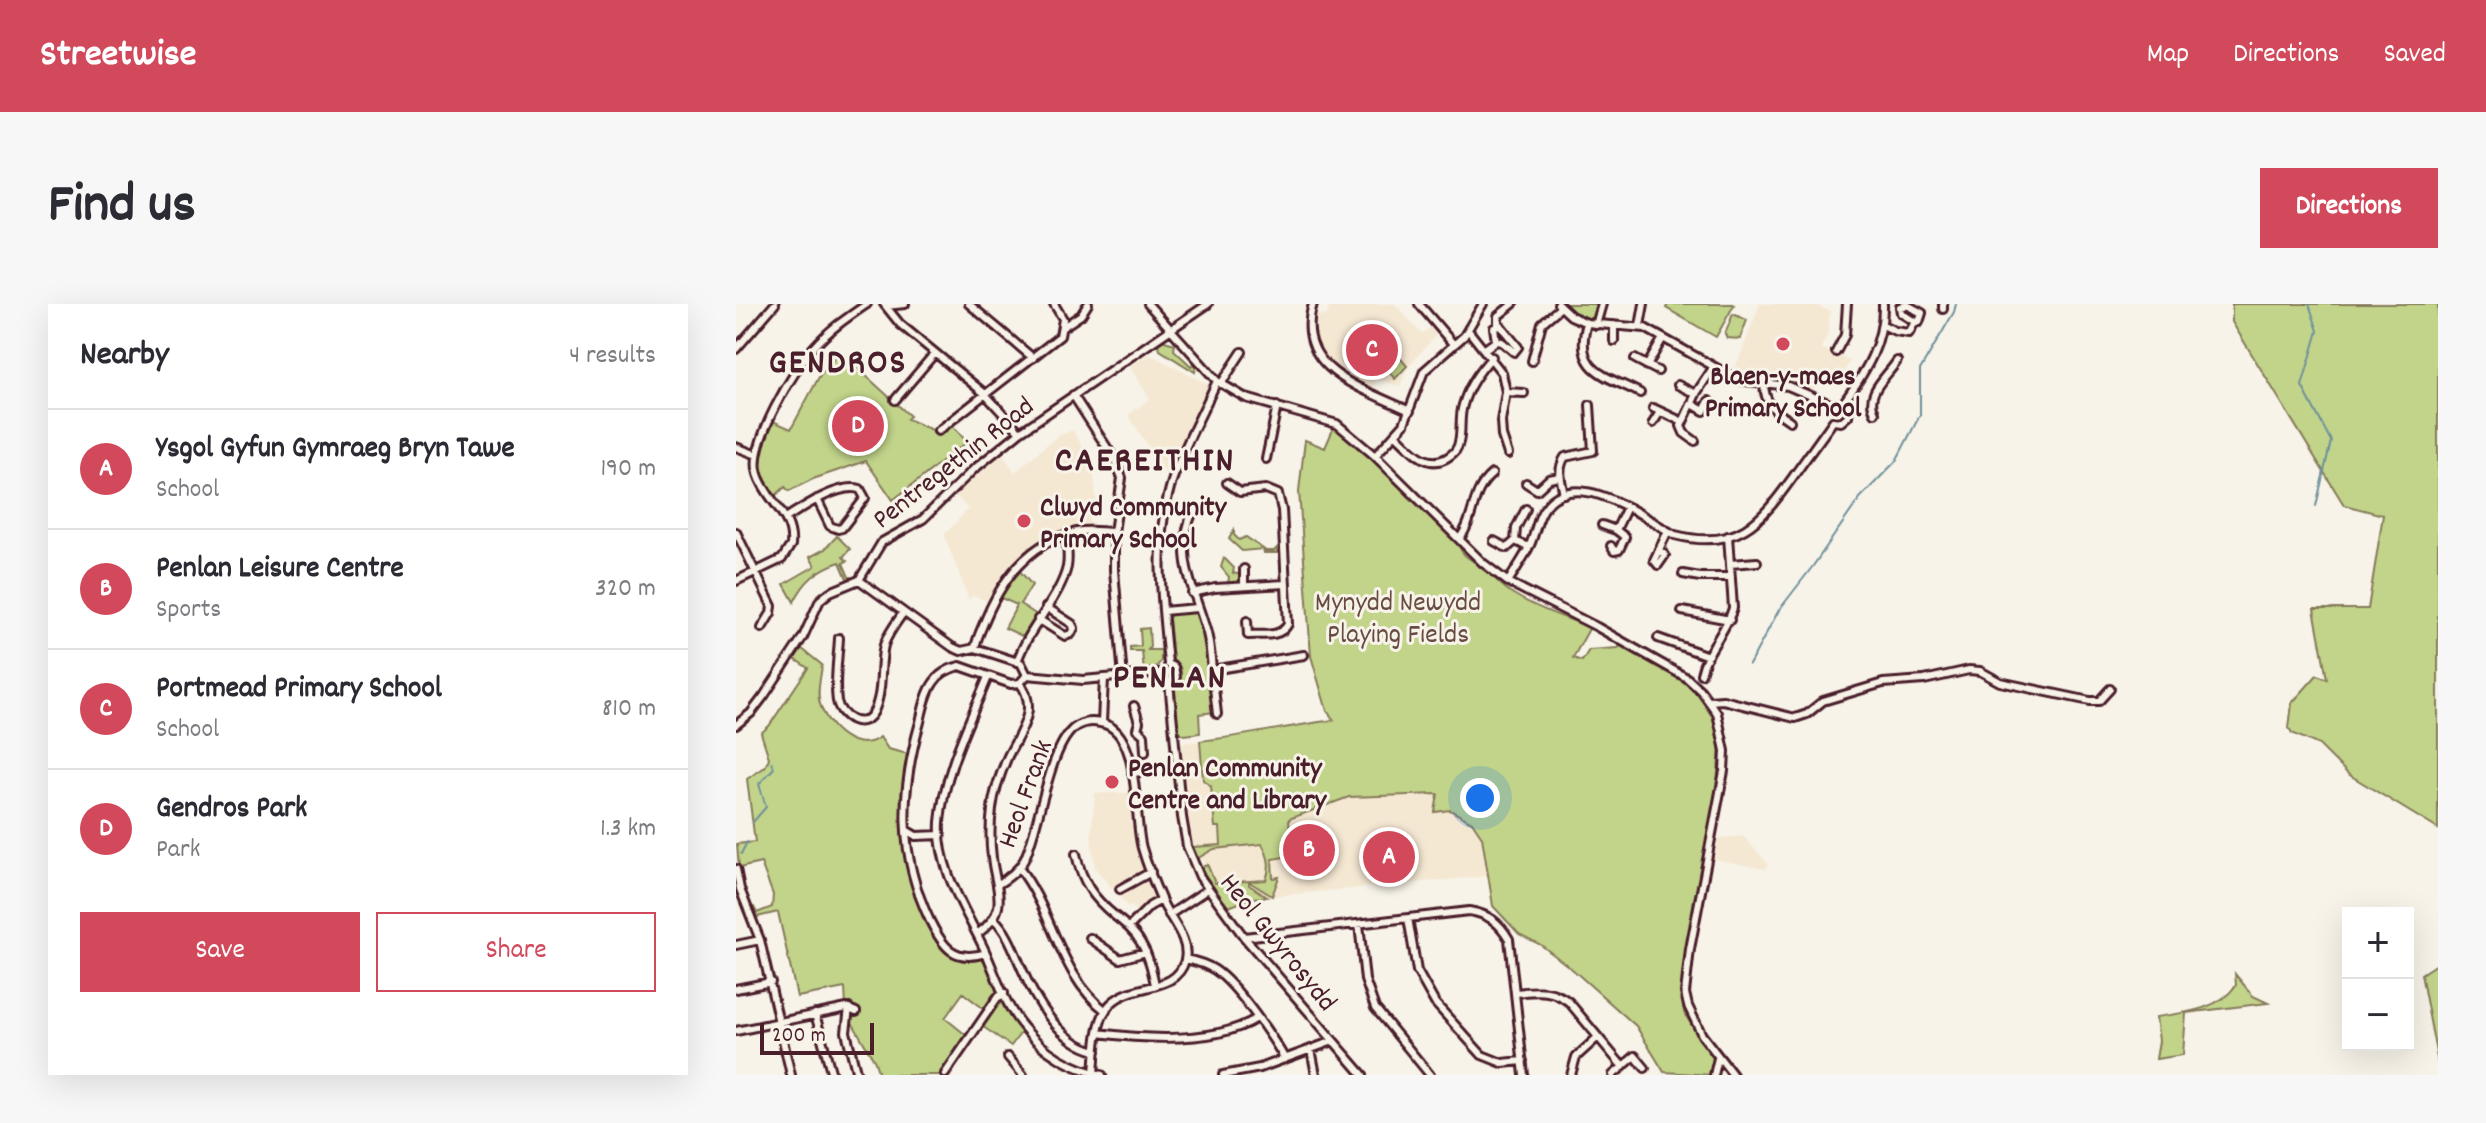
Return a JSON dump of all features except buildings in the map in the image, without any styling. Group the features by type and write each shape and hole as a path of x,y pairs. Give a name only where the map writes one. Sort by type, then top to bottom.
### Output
{"street":[{"path":"736,349 775,304"},
{"path":"736,581 782,559 789,550 791,531 786,518 756,470 757,455 765,432 801,362 836,325 867,304"},
{"path":"885,305 905,304"},
{"path":"969,304 1033,358"},
{"path":"938,431 1060,336 1063,327 1061,312 1054,304"},
{"path":"1063,327 1081,315 1088,304"},
{"path":"1148,304 1219,382 1246,398 1337,424 1375,456 1483,563 1508,582 1671,667 1709,701 1717,713 1722,733 1724,771 1709,864 1690,949 1685,993 1694,1020 1718,1058 1733,1075"},
{"name":"Pentregethin Road","path":"859,580 882,542 923,519 973,470 1020,432 1208,304"},
{"path":"1313,304 1312,338 1318,356 1329,370 1410,411"},
{"path":"1419,304 1454,345"},
{"path":"1496,341 1494,328 1498,326 1498,316 1512,304"},
{"path":"1596,325 1602,304"},
{"path":"1640,326 1644,304"},
{"path":"1836,352 1845,335 1847,304"},
{"path":"1844,402 1862,377 1879,341 1883,304"},
{"path":"885,305 897,321 984,393 1020,432"},
{"path":"1375,456 1404,424 1424,371 1468,330 1480,305"},
{"path":"1508,582 1529,547 1544,508 1555,497 1564,494 1595,493 1668,531 1699,541 1746,529 1766,513 1830,413 1836,400 1849,407 1848,416 1841,422 1830,413 1804,391 1738,380 1640,326 1587,323 1577,320 1559,306 1542,323 1533,343 1532,361"},
{"path":"1883,325 1909,333 1915,322"},
{"path":"1587,323 1584,357 1590,366 1640,393"},
{"path":"1614,325 1614,341"},
{"path":"1485,349 1496,341 1502,342 1511,351 1517,350 1518,347 1503,327 1498,326"},
{"path":"1468,330 1502,373 1506,392 1502,436 1508,454"},
{"path":"1647,366 1663,338"},
{"path":"1168,664 1162,666 1160,673 1161,678 1169,682 1176,677 1177,671 1168,664 1160,558 1170,488 1219,382 1242,352"},
{"path":"895,400 935,353"},
{"path":"1396,435 1420,457 1429,461 1450,456 1459,441 1467,395 1479,372 1492,357"},
{"path":"1635,359 1658,371"},
{"path":"1875,413 1871,403 1878,386 1897,366"},
{"path":"1695,441 1684,433 1683,422 1713,368"},
{"path":"1862,377 1878,386"},
{"path":"1764,384 1766,402 1790,421"},
{"path":"1678,385 1696,394"},
{"path":"1506,392 1520,390"},
{"path":"1073,395 1115,460 1122,478 1114,532 1117,624 1123,678"},
{"path":"1692,404 1704,411 1709,401"},
{"path":"1564,494 1560,477 1565,457 1593,451 1590,405"},
{"path":"1266,459 1277,406"},
{"path":"1653,423 1656,410 1683,422"},
{"path":"736,447 757,455"},
{"path":"1460,538 1467,529 1481,482 1492,474"},
{"path":"1526,483 1537,490 1549,479 1560,477"},
{"path":"1227,483 1240,492 1270,490 1278,494 1282,510 1288,614 1286,629 1279,633 1248,635 1247,621"},
{"path":"786,518 817,499 854,487 863,492 865,498 838,529 830,526 817,499"},
{"path":"1616,530 1627,507"},
{"path":"1494,541 1507,548 1515,541 1516,528 1526,509"},
{"path":"1193,511 1186,534 1185,560 1192,593 1207,633 1217,714"},
{"path":"1602,525 1624,535 1625,541 1617,551 1613,551 1611,546"},
{"path":"975,648 1005,578 1027,557 1066,535 1086,531 1114,532"},
{"path":"1659,550 1668,531"},
{"path":"736,532 772,606 762,628"},
{"path":"1017,662 1022,646 1060,585 1067,566 1066,535"},
{"path":"1701,674 1730,620 1733,608 1728,536"},
{"path":"1515,541 1529,547"},
{"path":"1730,564 1757,562"},
{"path":"1244,569 1244,586"},
{"path":"1683,574 1731,577"},
{"path":"736,725 751,713 764,696 803,637 820,600 830,592 859,580 956,649 975,648 1017,662 1024,667 1027,675"},
{"path":"1192,593 1285,584"},
{"path":"1038,619 1065,636 1071,634 1072,624 1046,607"},
{"path":"1163,611 1197,608"},
{"path":"1682,611 1730,620"},
{"path":"839,638 837,701 847,719 868,719 873,712 885,641 903,613"},
{"path":"1658,638 1708,656"},
{"path":"1212,670 1304,655"},
{"path":"986,953 964,957 947,948 937,935 913,880 906,845 907,770 928,693 938,677 963,666 1011,684 1020,683 1027,675"},
{"path":"1709,701 1723,700 1795,718 1807,714 1823,701 1883,683 1924,680 1969,670 1980,671 2000,682 2090,701 2099,701 2110,689"},
{"path":"1027,675 1073,680 1160,673"},
{"path":"988,677 945,792 941,835 948,873 1017,1019 1039,1044 1068,1064 1098,1074 1098,1033 1106,1011 1122,995 1172,980 1181,971 1185,959 1183,939 1161,900 1141,846 1130,756 1113,729 1102,723 1104,678"},
{"name":"Heol Gwyrosydd","path":"1169,682 1187,846 1208,889 1244,937 1363,1075"},
{"path":"977,934 994,919 999,904 992,861 992,806 1008,757 1025,726 1029,709 1025,690 1020,683"},
{"path":"1124,743 1137,729 1138,717 1134,706"},
{"name":"Heol Frank","path":"997,885 1019,868 1029,847 1040,805 1065,738 1079,725 1102,723"},
{"path":"1137,729 1144,735 1147,748"},
{"path":"1132,773 1177,769"},
{"path":"906,830 916,836 941,835"},
{"path":"906,845 916,836"},
{"path":"1076,854 1089,891 1129,927 1146,952 1155,985"},
{"path":"1019,868 1039,896 1053,933 1085,992 1106,1011"},
{"path":"736,869 740,889 760,940 791,1075"},
{"path":"1120,889 1151,872"},
{"path":"1169,915 1208,889"},
{"path":"1129,927 1150,906 1161,900"},
{"path":"1244,937 1469,911 1483,913 1493,919 1509,939 1524,1075"},
{"path":"1408,918 1417,971 1435,1003 1477,1052 1487,1059 1502,1063 1523,1061"},
{"path":"994,919 1006,934 1023,972 1053,1020 1077,1043 1096,1051"},
{"path":"1359,924 1365,980 1375,1008 1430,1075"},
{"path":"1090,938 1120,959 1146,952"},
{"path":"736,945 760,940"},
{"path":"1185,959 1215,969 1257,1018 1285,1059"},
{"path":"736,989 771,982"},
{"path":"1515,993 1543,990 1559,995 1569,1002 1623,1067"},
{"path":"945,1074 997,998 1004,993"},
{"path":"736,1031 815,1014 852,1010 846,1032 857,1075"},
{"path":"815,1014 832,1075"},
{"path":"1098,1033 1145,1037 1203,1034 1229,1030 1257,1018"},
{"path":"1571,1075 1576,1057 1598,1037"},
{"path":"1223,1075 1260,1068 1333,1041"},
{"path":"1311,1049 1316,1075"},
{"path":"1613,1075 1635,1056 1645,1068"},
{"path":"1008,1057 1023,1075"},
{"path":"1714,1075 1718,1058"}],"shaded area":[{"path":"1330,304 1395,304 1422,334 1433,325 1439,332 1407,368 1400,387 1377,378 1372,389 1342,374 1323,356 1316,344 1316,316 1327,315"},
{"name":"Blaen-y-maes Primary School","path":"1760,304 1813,304 1830,311 1828,335 1821,348 1850,361 1836,386 1818,381 1813,390 1792,383 1733,374"},
{"path":"1149,354 1209,385 1168,477 1128,415 1150,399 1129,366"},
{"name":"Clwyd Community Primary School","path":"1073,430 1092,464 1098,510 1090,514 1089,528 1076,529 1023,556 998,584 989,602 973,595 969,600 944,535 968,509 955,495 1001,452 1015,472 1056,437"},
{"path":"1290,726 1438,794 1435,803 1472,822 1482,838 1488,876 1252,898 1232,908 1212,888 1201,868 1204,865 1202,859 1199,860 1193,847 1186,812 1180,743 1247,736"},
{"path":"1095,793 1129,793 1143,866 1156,899 1138,913 1130,905 1128,907 1095,868 1091,838"},
{"path":"1743,836 1768,864 1765,869 1714,859 1718,838"}],"green space":[{"path":"1564,304 1600,304 1592,320 1573,313"},
{"path":"1668,304 1734,305 1716,337 1666,308"},
{"path":"2232,304 2438,304 2438,829 2348,774 2319,745 2292,733 2289,728 2292,703 2317,675 2327,679 2314,609 2368,609 2383,515 2344,505 2232,322"},
{"path":"1733,314 1747,320 1740,339 1727,338 1725,334"},
{"path":"1161,340 1175,344 1174,350 1191,366 1196,366 1195,372 1160,350 1158,344"},
{"path":"1390,346 1407,366 1395,379 1377,357"},
{"path":"840,352 910,416 907,419 937,432 950,423 967,442 893,500 866,461 813,479 789,491 785,487 774,497 760,468 761,451 773,421 791,429 820,375"},
{"name":"Mynydd Newydd Playing Fields","path":"1334,427 1344,433 1458,542 1464,555 1506,589 1539,607 1590,627 1573,658 1582,661 1589,650 1618,648 1623,644 1673,671 1697,693 1713,718 1720,745 1717,785 1708,848 1694,899 1682,987 1684,1013 1714,1060 1711,1075 1664,1072 1636,1026 1572,969 1541,945 1519,934 1493,906 1482,837 1472,822 1450,810 1435,812 1438,794 1349,797 1289,819 1291,856 1272,859 1273,878 1279,877 1272,896 1251,883 1266,880 1268,875 1268,862 1262,844 1214,849 1198,858 1193,847 1221,845 1220,827 1215,827 1211,786 1203,780 1200,741 1334,720 1327,711 1311,656 1299,491 1305,440 1325,448"},
{"path":"1234,530 1239,540 1246,537 1266,551 1277,548 1277,553 1264,553 1263,549 1242,551 1229,539"},
{"path":"837,536 850,549 843,557 847,561 843,563 849,577 853,578 848,581 840,562 832,565 807,582 794,602 784,584 815,566 810,557 825,549"},
{"path":"1224,558 1234,568 1233,573 1242,575 1240,584 1228,584 1229,577 1221,567"},
{"path":"1018,569 1032,585 1020,604 1037,615 1024,637 1005,628 1017,605 999,597"},
{"path":"1194,611 1208,643 1211,707 1215,712 1199,714 1200,733 1185,735 1178,731 1175,690 1181,672 1173,660 1169,618 1172,613"},
{"path":"1149,628 1148,650 1161,650 1161,661 1154,670 1144,672 1142,651 1130,651 1130,647 1141,646 1140,629"},
{"path":"801,648 822,665 819,699 824,713 836,729 852,741 861,743 880,737 888,749 908,754 902,799 903,821 915,886 947,950 954,956 985,959 1010,1015 1022,1031 1011,1046 976,1022 984,1009 963,993 945,1018 966,1035 941,1073 943,1075 879,1075 875,1062 850,1023 852,1011 857,1011 852,1006 846,1006 845,988 797,997 778,912 757,917 752,908 757,913 772,907 773,895 761,863 739,868 737,844 755,842 747,779 765,767 769,758 761,733 808,668 793,658"},
{"path":"1207,864 1215,883 1249,881 1249,885 1267,897 1252,898 1226,908 1201,868"},
{"path":"2438,963 2438,1063 2421,974"},
{"path":"2235,974 2253,996 2268,1003 2186,1013 2183,1055 2156,1059 2159,1041 2156,1017 2211,1005 2236,985"}],"waterway":[{"path":"1749,665 1779,610 1860,498 1896,461 1920,415 1920,370 1956,304"},
{"path":"2309,304 2318,331 2302,386 2331,441 2316,506"},
{"path":"753,822 766,807 759,784 774,768 772,762"},
{"path":"741,854 747,842"}],"place":[{"name":"Blaen-y-maes Primary School","path":"1783,344"},
{"name":"Portmead Primary School","path":"1372,350"},
{"name":"Gendros Park","path":"858,426"},
{"name":"Clwyd Community Primary School","path":"1024,521"},
{"name":"Penlan Community Centre and Library","path":"1112,782"},
{"name":"Penlan Leisure Centre","path":"1309,850"},
{"name":"Ysgol Gyfun Gymraeg Bryn Tawe","path":"1389,857"}],"district":[{"name":"GENDROS","path":"838,359"},
{"name":"CAEREITHIN","path":"1145,457"},
{"name":"PENLAN","path":"1170,674"}]}
